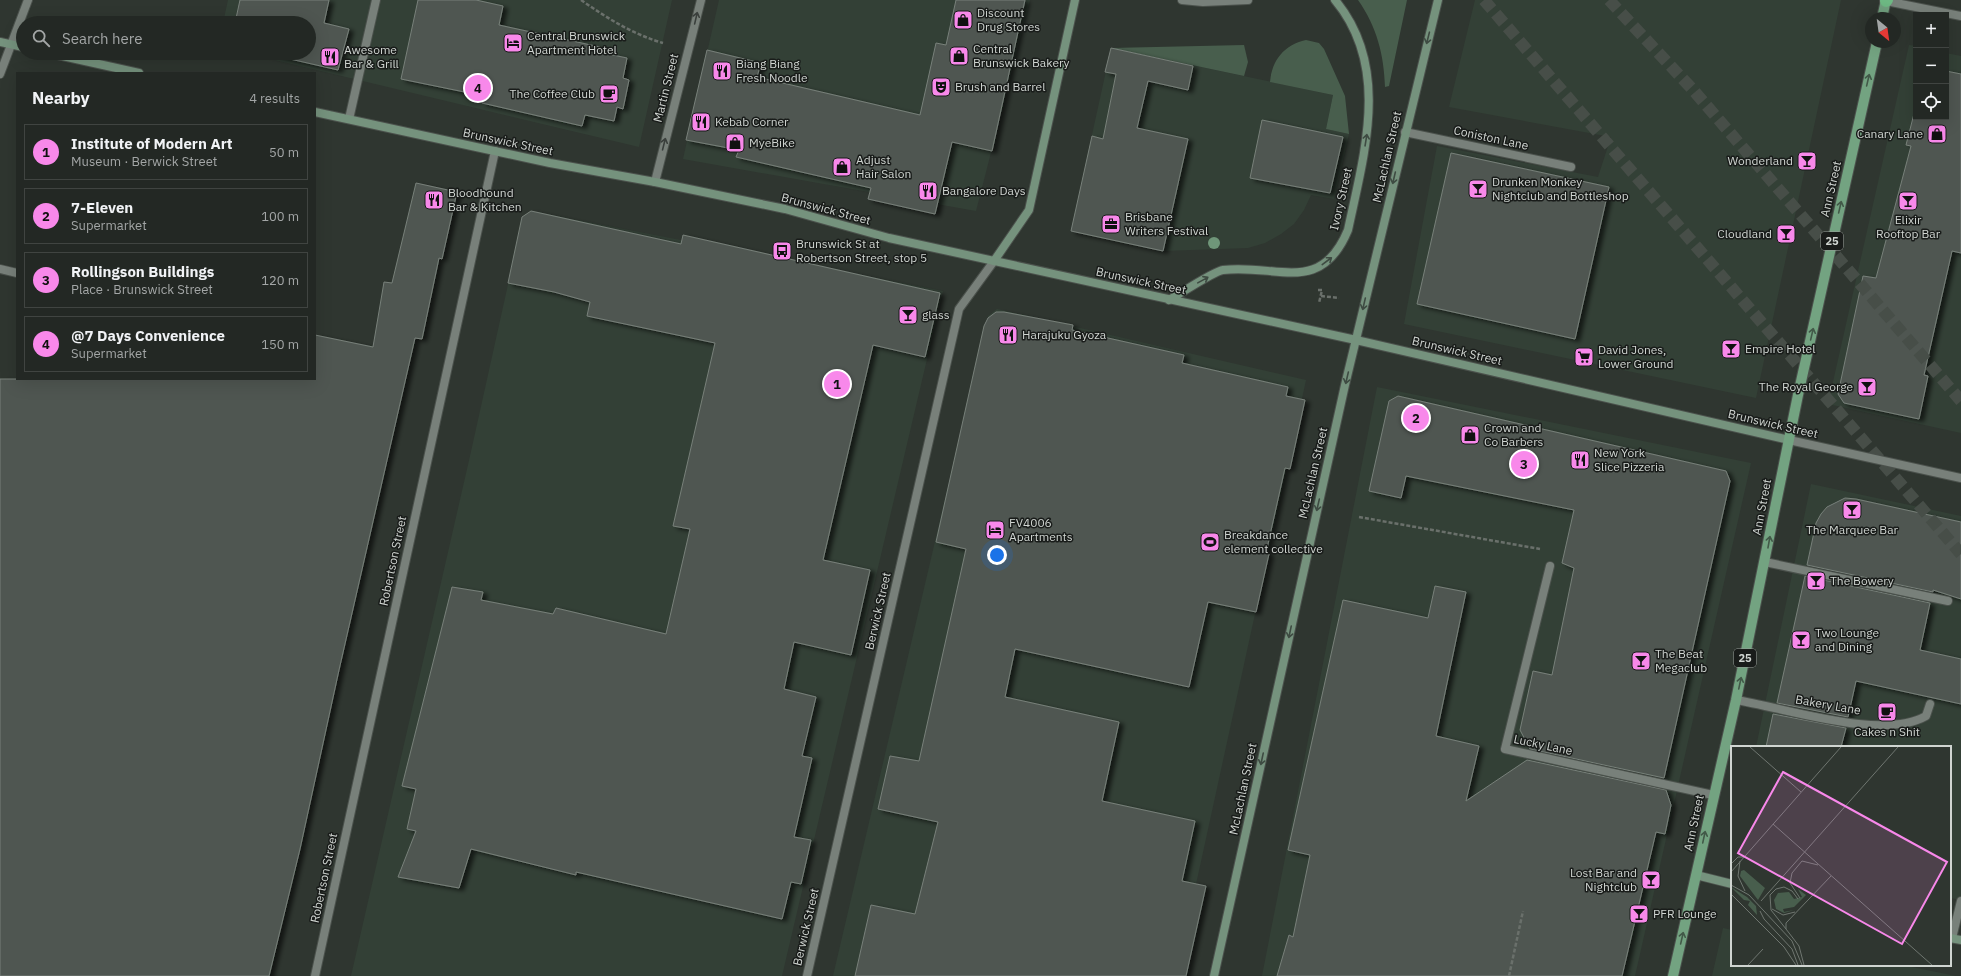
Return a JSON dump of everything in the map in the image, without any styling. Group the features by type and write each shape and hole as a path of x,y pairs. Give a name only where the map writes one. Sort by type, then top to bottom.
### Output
{"main road":[{"path":"994,261 1028,210 1075,0"},
{"name":"Ivory Street","path":"1169,300 1221,270 1240,269 1293,274 1308,271 1321,265 1333,256 1342,244 1348,230 1367,139 1370,114 1369,89 1365,62 1356,36 1344,11 1335,0"},
{"name":"McLachlan Street","path":"1214,976 1356,340 1438,0"},
{"path":"1884,12 1887,0"},
{"path":"0,42 16,46"},
{"name":"Ann Street","path":"1673,976 1713,795 1736,700 1789,440 1876,48"},
{"path":"80,60 134,72"},
{"name":"Brunswick Street","path":"316,112 495,151 785,209 889,238 1356,340 1789,440"},
{"path":"1696,875 1731,884"},
{"path":"1951,938 1961,940"}],"street":[{"path":"22,16 28,0"},
{"path":"349,119 376,0"},
{"name":"Martin Street","path":"655,182 701,0"},
{"path":"1182,0 1203,2 1248,0"},
{"path":"1887,0 1961,16"},
{"path":"0,74 16,32"},
{"name":"Coniston Lane","path":"1405,132 1571,168"},
{"name":"Robertson Street","path":"316,976 495,151"},
{"name":"Berwick Street","path":"807,976 959,309 994,261"},
{"path":"0,269 16,273"},
{"name":"Brunswick Street","path":"1789,440 1961,478"},
{"path":"1765,562 1948,601"},
{"name":"Lucky Lane","path":"1550,566 1505,749 1713,795"},
{"name":"Bakery Lane","path":"1736,700 1850,724 1902,725 1915,722 1926,716 1930,704"},
{"path":"1951,938 1961,901"}],"path":[{"path":"581,0 611,21 643,38 663,43"},
{"path":"1321,296 1339,298"},
{"path":"1359,517 1552,551 1550,566"},
{"path":"1509,976 1523,911"}],"shaded area":[{"path":"228,0 672,0 639,147 275,60 316,60 316,16 225,16"},
{"path":"719,0 1030,0 976,211 683,159"},
{"path":"1358,0 1407,0 1389,86 1385,87 1383,64 1375,31 1365,10"},
{"path":"1475,0 1841,0 1756,398 1404,324 1437,146 1598,177 1611,137 1449,107"},
{"path":"1306,40 1319,43 1324,49 1345,96 1349,134 1326,129 1333,95 1270,82 1273,67 1280,55 1291,46"},
{"path":"1244,45 1248,62 1244,76 1111,48"},
{"path":"1909,45 1913,46 1913,120 1949,120 1949,54 1961,56 1961,433 1828,404"},
{"path":"1111,48 1333,95 1326,129 1349,134 1334,199 1311,195 1304,210 1294,224 1281,234 1265,243 1248,248 1163,251 1071,231"},
{"path":"531,211 943,291 782,976 351,976 523,217"},
{"path":"997,309 1306,380 1176,976 833,976 988,316"},
{"path":"1377,387 1751,463 1635,976 1262,976"},
{"path":"1811,484 1961,516 1961,900 1951,898 1951,746 1756,746"},
{"path":"1723,928 1731,930 1731,966 1907,966 1956,976 1712,976"}],"building":[{"path":"240,0 329,0 324,23 349,29 338,70 294,60 316,60 316,16 237,16"},
{"path":"418,0 476,0 503,6 499,25 600,47 599,52 627,58 623,78 629,80 623,109 617,107 614,121 585,115 582,126 482,103 484,96 401,79"},
{"path":"956,0 1025,0 992,151 952,142 935,214 868,199 871,188 736,157 739,150 686,140 707,50 761,63 757,77 920,115 936,43 946,45"},
{"path":"1111,48 1193,66 1188,90 1148,81 1137,128 1188,139 1163,251 1071,231 1092,136 1103,139 1116,74 1105,72"},
{"path":"1949,72 1961,74 1961,253 1952,251 1924,375 1928,376 1919,419 1844,403 1838,394 1863,276 1876,278 1911,146 1906,145 1913,118 1913,120 1949,120"},
{"path":"1262,120 1343,137 1330,193 1250,178"},
{"path":"1451,153 1609,187 1575,339 1417,304"},
{"path":"416,183 457,192 442,259 439,258 422,339 415,338 339,670 300,849 269,976 0,976 0,379 316,380 316,335 373,347 384,282 392,283"},
{"path":"531,211 681,244 683,235 940,293 925,357 873,345 823,560 870,570 851,655 794,642 784,689 816,697 802,756 812,758 794,837 811,840 801,884 791,882 782,919 576,872 576,875 471,849 459,888 398,877 416,831 407,829 416,789 402,786 452,587 483,592 481,600 553,614 556,608 666,634 690,529 673,526 715,343 587,316 590,302 554,292 508,283 522,217"},
{"path":"996,312 1004,312 1073,325 1072,330 1184,355 1182,363 1288,387 1286,396 1305,400 1290,469 1285,468 1266,553 1269,554 1256,612 1208,602 1189,687 1015,649 1005,697 1119,722 1102,801 1195,821 1182,881 1206,886 1186,976 855,976 871,905 915,914 938,822 878,809 890,756 919,761 966,549 936,542 984,326 988,318"},
{"path":"1398,396 1726,471 1730,481 1664,778 1530,749 1520,730 1533,671 1552,675 1574,568 1562,563 1574,510 1406,476 1401,498 1369,491 1389,401"},
{"path":"1845,498 1856,499 1961,522 1961,599 1933,590 1933,592 1807,565 1816,523 1821,514 1827,507"},
{"path":"1805,576 1930,603 1920,650 1961,659 1961,704 1856,681 1848,717 1777,703"},
{"path":"1435,586 1466,592 1436,736 1479,746 1466,801 1527,760 1666,790 1671,805 1665,834 1656,832 1622,976 1277,976 1289,935 1293,937 1310,855 1288,850 1343,600 1428,618"},
{"path":"1773,714 1846,728 1841,746 1766,746"}],"tunnel":[{"path":"1484,0 1961,554"},
{"path":"1609,0 1694,91 1961,401"}],"place":[{"name":"Discount Drug Stores","path":"963,20"},
{"name":"Central Brunswick Apartment Hotel","path":"513,43"},
{"name":"Central Brunswick Bakery","path":"959,56"},
{"name":"Awesome Bar & Grill","path":"330,57"},
{"name":"Biang Biang Fresh Noodle","path":"722,71"},
{"name":"Brush and Barrel","path":"941,87"},
{"name":"@7 Days Convenience","path":"478,88"},
{"name":"The Coffee Club","path":"609,94"},
{"name":"Kebab Corner","path":"701,122"},
{"name":"Canary Lane","path":"1937,134"},
{"name":"MyeBike","path":"735,143"},
{"name":"Wonderland","path":"1807,161"},
{"name":"Adjust Hair Salon","path":"842,167"},
{"name":"Drunken Monkey Nightclub and Bottleshop","path":"1478,189"},
{"name":"Bangalore Days","path":"928,191"},
{"name":"Bloodhound Bar & Kitchen","path":"434,200"},
{"name":"Elixir Rooftop Bar","path":"1908,201"},
{"name":"Brisbane Writers Festival","path":"1111,224"},
{"name":"Cloudland","path":"1786,234"},
{"name":"Brunswick St at Robertson Street, stop 5","path":"782,251"},
{"name":"glass","path":"908,315"},
{"name":"Harajuku Gyoza","path":"1008,335"},
{"name":"Empire Hotel","path":"1731,349"},
{"name":"David Jones, Lower Ground","path":"1584,357"},
{"name":"Institute of Modern Art","path":"837,384"},
{"name":"The Royal George","path":"1867,387"},
{"name":"7-Eleven","path":"1416,418"},
{"name":"Crown and Co Barbers","path":"1470,435"},
{"name":"New York Slice Pizzeria","path":"1580,460"},
{"name":"Rollingson Buildings","path":"1524,464"},
{"name":"The Marquee Bar","path":"1852,510"},
{"name":"FV4006 Apartments","path":"995,530"},
{"name":"Breakdance element collective","path":"1210,542"},
{"name":"The Bowery","path":"1816,581"},
{"name":"Two Lounge and Dining","path":"1801,640"},
{"name":"The Beat Megaclub","path":"1641,661"},
{"name":"Cakes n Shit","path":"1887,712"},
{"name":"Lost Bar and Nightclub","path":"1651,880"},
{"name":"PFR Lounge","path":"1639,914"}]}
